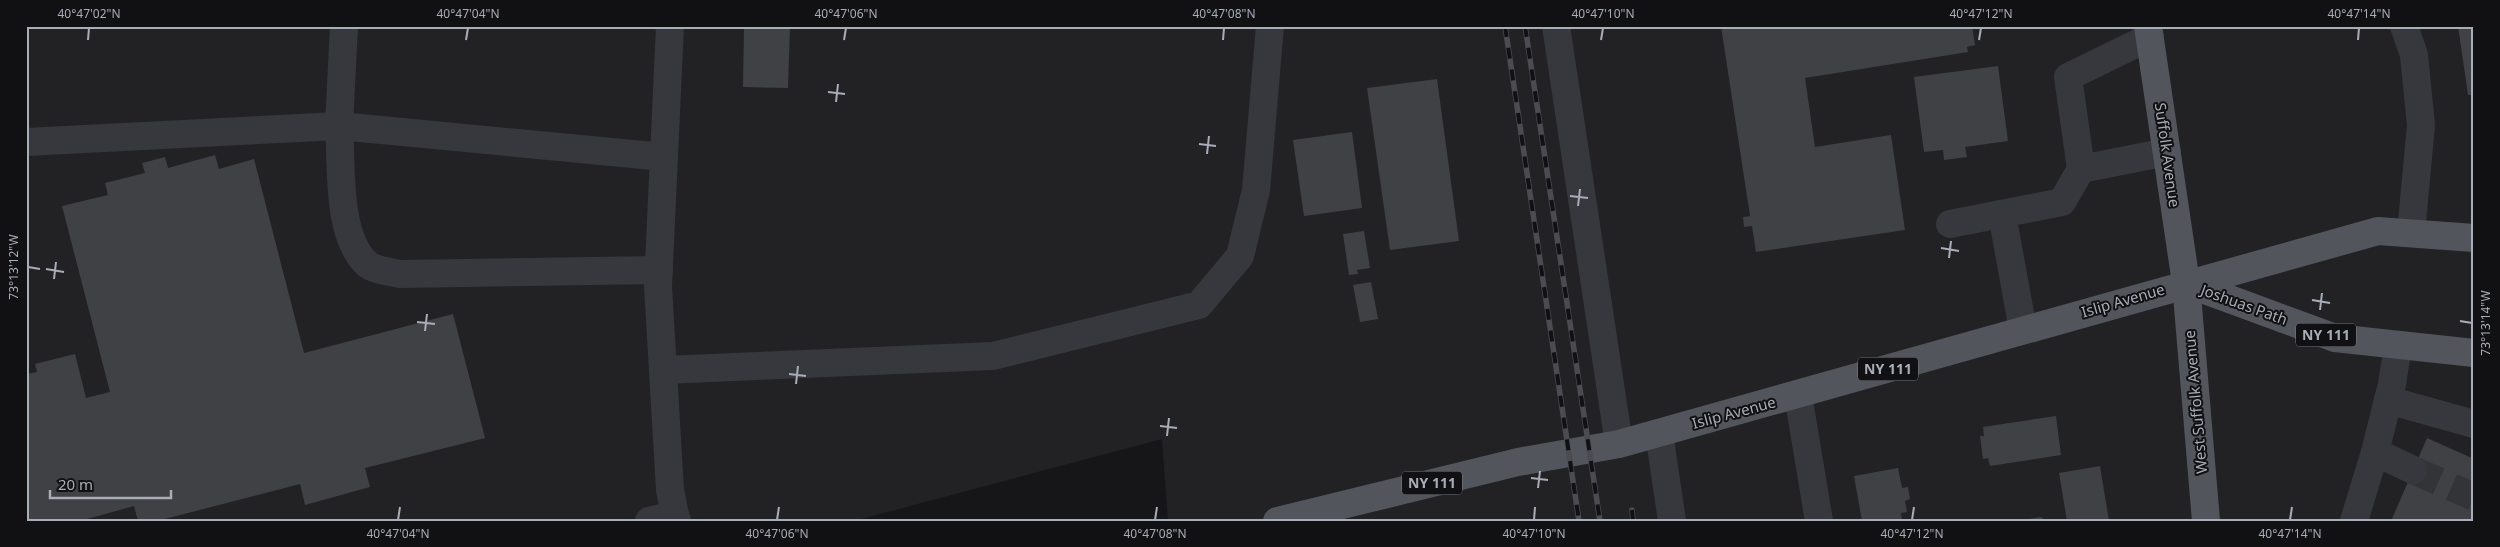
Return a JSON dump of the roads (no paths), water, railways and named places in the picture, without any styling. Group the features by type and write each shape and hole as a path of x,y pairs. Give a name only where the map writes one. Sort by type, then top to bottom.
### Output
{"main road":[{"name":"Suffolk Avenue","path":"2149,32 2186,283"},
{"name":"Joshuas Path","path":"2186,283 2378,231 2474,238"},
{"name":"Islip Avenue","path":"1277,521 1518,462 1619,444 2186,283"},
{"name":"Joshuas Path","path":"2186,283 2335,338 2474,353"},
{"name":"West Suffolk Avenue","path":"2186,283 2206,521"}],"lane":[{"path":"344,26 339,126 345,223 356,249 368,265 400,274 659,270"},
{"path":"649,521 676,518 670,490 659,270 670,26"},
{"path":"663,370 993,356 1199,305 1240,256 1256,190 1270,26"},
{"path":"1556,26 1619,444"},
{"path":"2404,26 2414,55 2420,125 2411,233"},
{"path":"1950,224 2062,202 2081,169 2068,77 2149,32"},
{"path":"26,142 339,126 664,157"},
{"path":"2081,169 2167,152"},
{"path":"2002,214 2023,330"},
{"path":"2358,519 2388,400 2398,345"},
{"path":"1798,394 1819,521"},
{"path":"2388,400 2474,424"},
{"path":"1659,433 1672,521"},
{"path":"2374,452 2413,470"}],"tunnel":[{"path":"2413,470 2474,497"}],"railway":[{"path":"1505,26 1579,521"},
{"path":"1525,26 1600,521"},
{"path":"1632,510 1633,521"}]}
